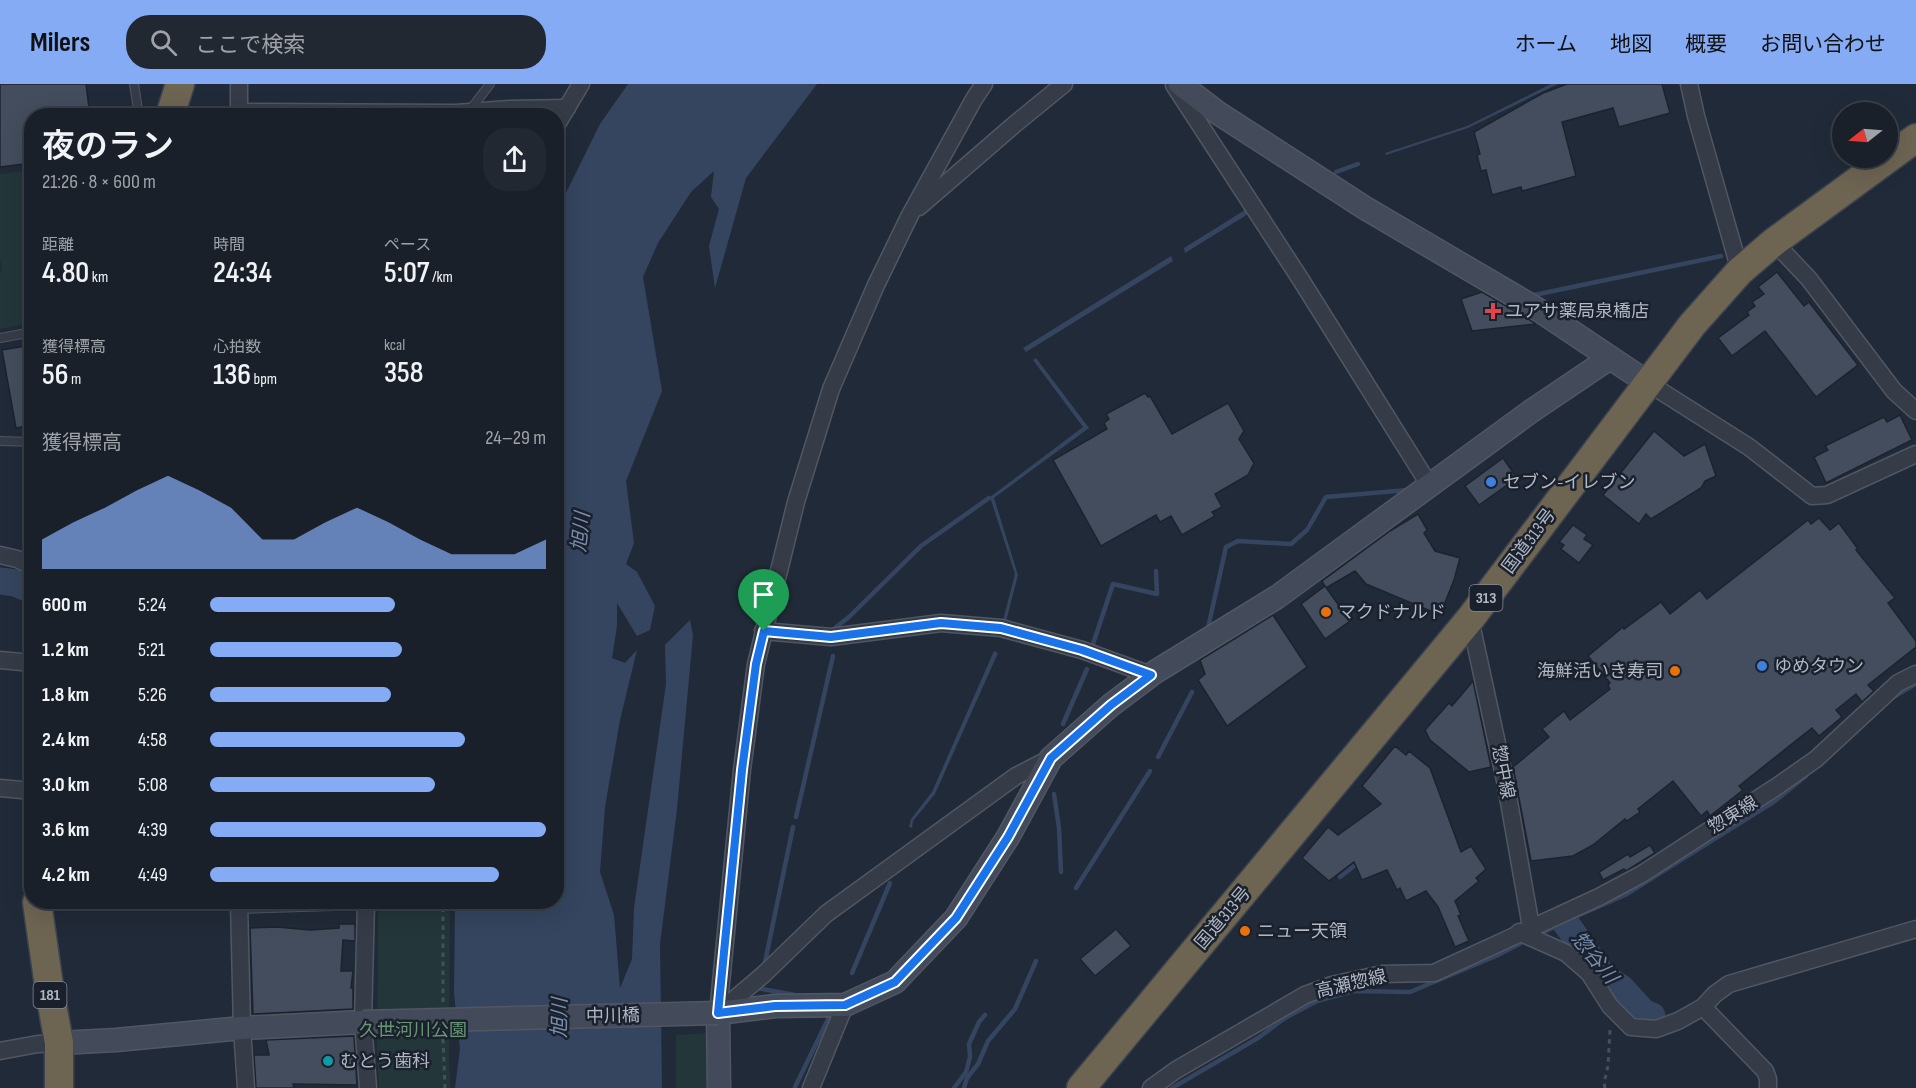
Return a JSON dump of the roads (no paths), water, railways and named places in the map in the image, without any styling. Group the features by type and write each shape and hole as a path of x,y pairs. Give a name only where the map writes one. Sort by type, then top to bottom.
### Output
{"highway":[{"path":"172,108 180,84"},
{"name":"国道313号","path":"1082,1088 1470,619 1692,325 1740,271 1774,242 1916,138"},
{"name":"181","path":"38,909 59,1043 59,1088"}],"street":[{"path":"239,84 239,108"},
{"path":"564,113 581,84"},
{"path":"719,1088 718,1013 742,770 756,664 796,502 831,389 876,285 910,215 984,84"},
{"path":"910,215 1064,84"},
{"path":"1173,84 1301,280 1431,486"},
{"path":"1180,84 1218,113 1355,202 1542,312 1749,447 1812,496 1827,495 1916,454"},
{"path":"1689,84 1740,271"},
{"path":"1774,242 1809,279 1894,391 1916,411"},
{"path":"718,1013 764,974 826,914 1016,776 1051,758 1111,705 1151,675 1277,597 1530,412 1610,358"},
{"path":"0,555 24,562"},
{"name":"惣中線","path":"1470,619 1506,785 1525,930"},
{"path":"764,631 831,637 941,623 1001,628 1082,650 1151,675"},
{"path":"0,660 24,662"},
{"name":"惣東線","path":"1525,930 1599,897 1642,874 1779,785 1816,759 1898,682 1916,674"},
{"path":"811,1088 845,1005 895,982 956,918 1008,837 1051,758"},
{"path":"0,788 24,790"},
{"path":"239,909 246,1088"},
{"path":"366,909 363,1022 368,1088"},
{"path":"1525,930 1566,953 1589,973 1610,1006 1631,1027 1656,1029 1678,1022 1703,1007 1714,994 1729,984 1916,929"},
{"name":"高瀬惣線","path":"1151,1088 1176,1070 1305,995 1332,985 1382,974 1434,973 1525,930"},
{"name":"中川橋","path":"59,1043 242,1028 363,1022 718,1013 775,1006 845,1005"},
{"path":"1703,1007 1765,1071 1768,1088"},
{"path":"0,1051 38,1044 59,1043"}],"lane":[{"path":"134,84 138,108"},
{"path":"472,108 490,84"},
{"path":"0,338 24,334"},
{"path":"0,441 24,442"}],"water":[{"name":"旭川","path":"628,84 817,84 746,178 715,288 709,246 719,209 711,197 714,171 691,192 658,243 643,277 662,391 626,481 634,543 626,564 637,572 655,606 650,630 637,636 617,603 617,626 612,658 625,663 637,650 620,720 605,807 600,872 614,915 620,988 632,959 634,908 666,684 665,645 690,620 693,635 677,809 660,944 662,1088 455,1088 460,1049 454,993 455,909 564,909 564,197 600,124"},
{"path":"1551,84 1558,84 1468,128 1386,155 1385,153 1467,126"},
{"path":"1245,210 1248,214 1185,253 1184,248"},
{"path":"1171,256 1173,261 1026,352 1023,348"},
{"path":"1036,358 1089,428 994,498 1018,575 1004,629 1001,628 1015,574 990,497 1083,427 1033,360"},
{"path":"994,651 998,653 935,794 913,821 912,828 909,827 911,819 932,792"}],"waterway":[{"path":"1336,172 1358,164"},
{"path":"1534,295 1721,256"},
{"path":"1208,628 1226,547 1238,541 1291,544 1307,530 1326,497 1408,490"},
{"path":"836,627 921,546 989,498"},
{"path":"1091,650 1113,584 1157,594 1156,571"},
{"path":"0,581 24,587"},
{"path":"796,817 833,656"},
{"path":"1063,724 1087,669"},
{"path":"1895,696 1916,684"},
{"path":"1158,757 1192,692"},
{"path":"1076,888 1150,771"},
{"path":"1568,920 1625,895 1775,801 1806,776"},
{"path":"1054,794 1059,828 1061,872"},
{"path":"764,967 793,827"},
{"path":"1340,877 1359,862"},
{"path":"852,973 890,883"},
{"name":"惣谷川","path":"1565,922 1603,976 1621,988 1644,1013 1652,1016"},
{"path":"1538,935 1560,924"},
{"path":"1172,1088 1258,1038 1285,1018 1317,1001 1354,991 1410,992 1496,956 1525,941"},
{"path":"964,1088 967,1078 978,1064 988,1041 1015,1009 1036,961"},
{"path":"757,988 795,995"},
{"path":"795,1087 832,1011"},
{"path":"954,1088 966,1072 970,1057 969,1044 979,1022 985,1015"}],"place":[{"name":"ユアサ薬局泉橋店","path":"1493,311"},
{"name":"セブン-イレブン","path":"1491,482"},
{"name":"マクドナルド","path":"1326,612"},
{"name":"ゆめタウン","path":"1762,666"},
{"name":"海鮮活いき寿司","path":"1675,671"},
{"name":"ニュー天領","path":"1245,931"},
{"name":"むとう歯科","path":"328,1061"}],"park label":[{"name":"久世河川公園","path":"413,1030"}]}
